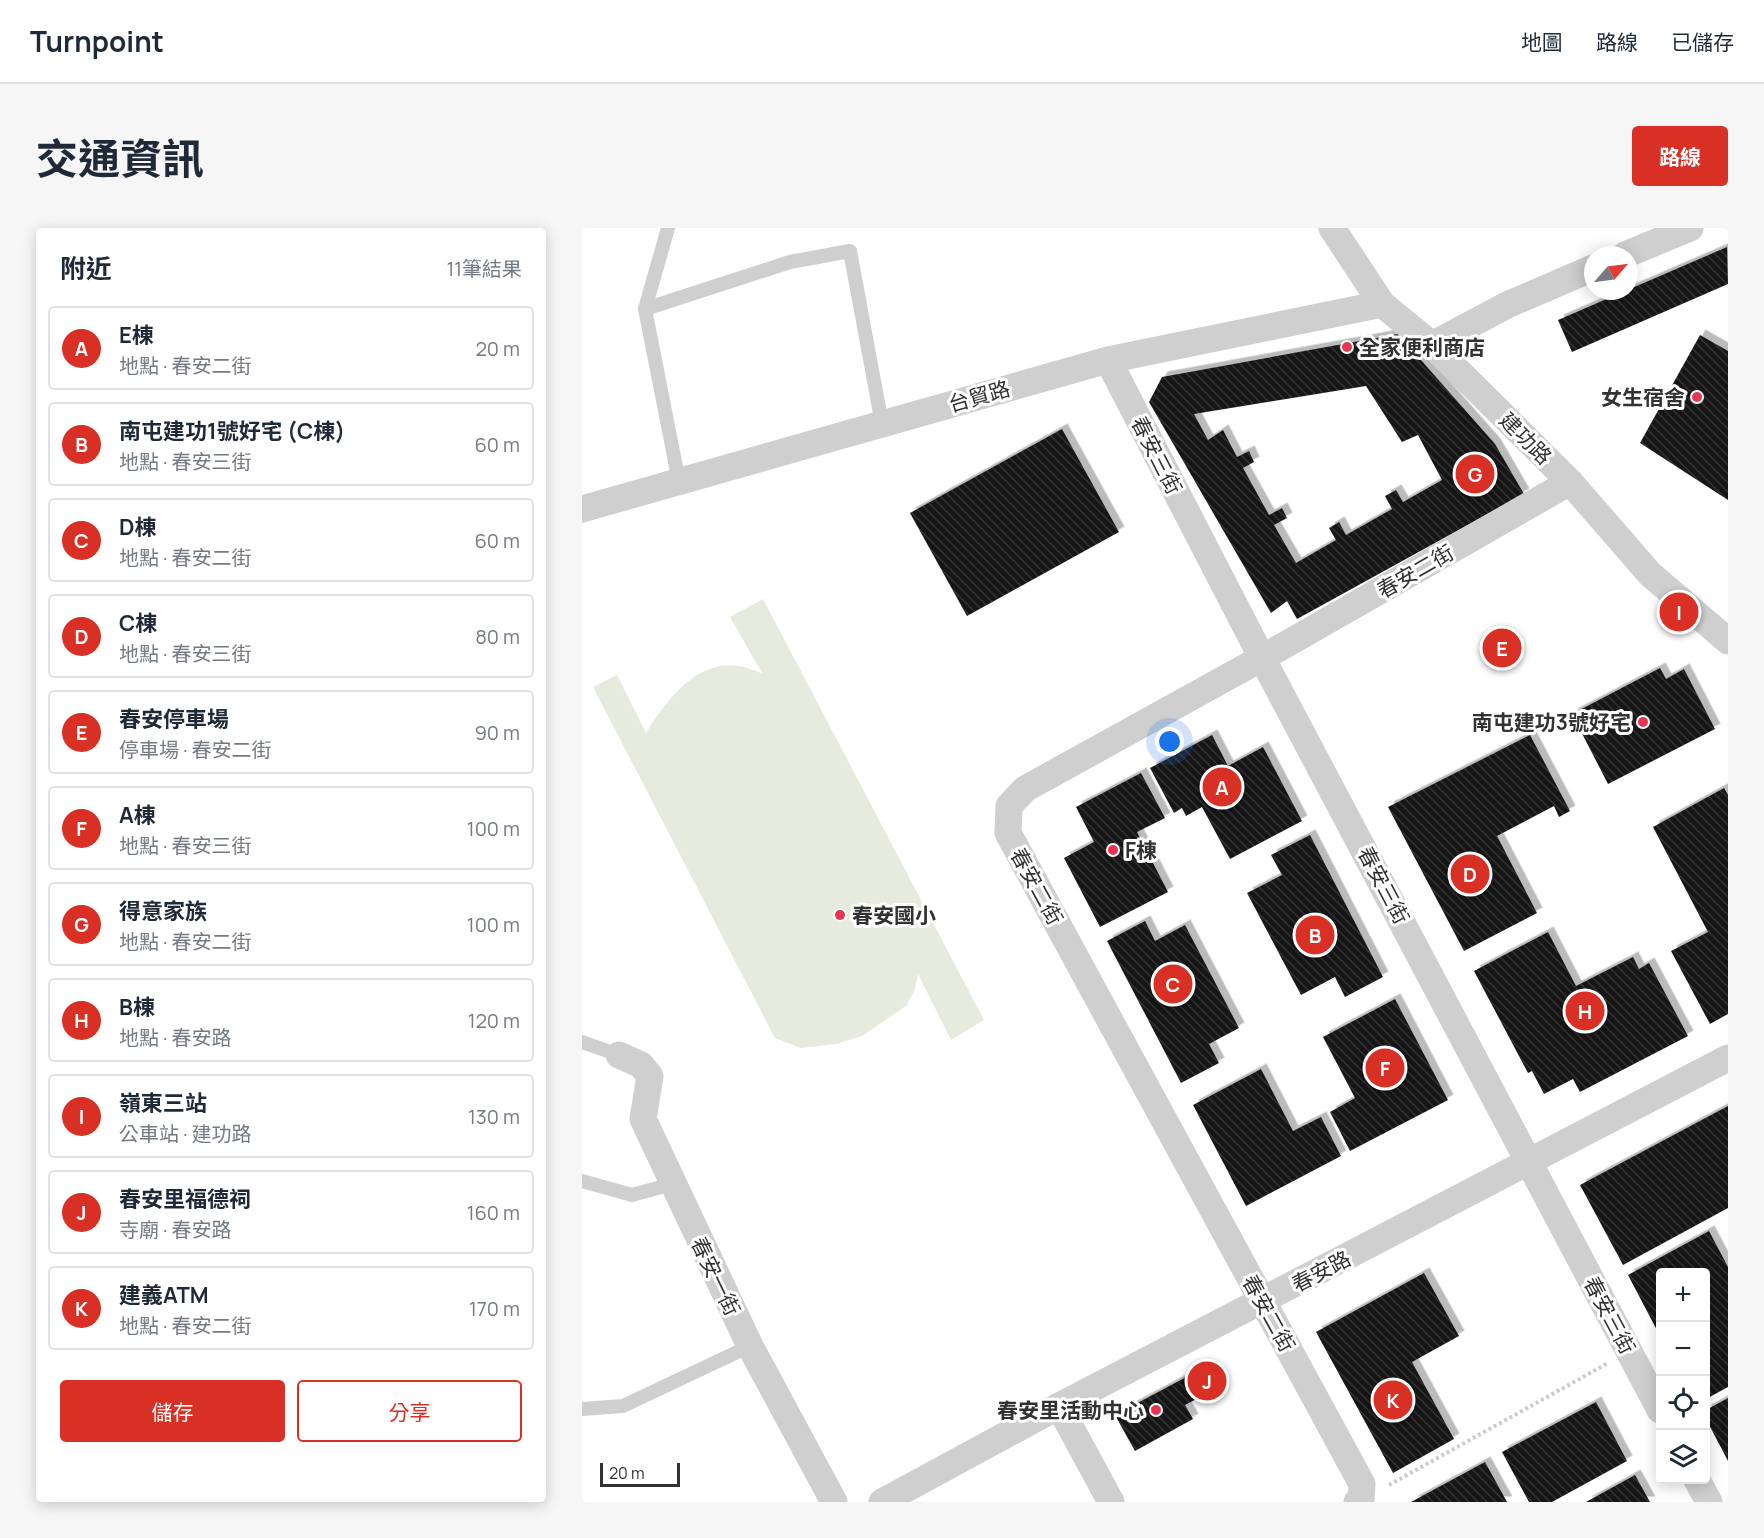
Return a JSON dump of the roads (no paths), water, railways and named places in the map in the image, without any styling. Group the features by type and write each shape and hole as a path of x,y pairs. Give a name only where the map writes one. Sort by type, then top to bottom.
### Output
{"street":[{"name":"建功路","path":"1332,228 1382,304 1432,345 1570,482 1650,574 1728,642"},
{"path":"1638,250 1690,228"},
{"path":"1432,345 1507,305 1584,272"},
{"name":"台貿路","path":"582,509 1108,360 1382,304"},
{"name":"春安三街","path":"1108,360 1262,658 1656,1402"},
{"name":"春安二街","path":"1359,1501 1362,1484 1008,833 1009,806 1025,789 1262,658 1570,482"},
{"name":"春安一街","path":"620,1055 640,1065 650,1076 643,1119 750,1346 834,1502"},
{"name":"春安路","path":"882,1502 1059,1406 1728,1058"},
{"path":"1059,1406 1111,1502"},
{"path":"1700,1484 1709,1502"}],"lane":[{"path":"668,228 645,309 680,482"},
{"path":"645,309 790,262 850,251 882,424"},
{"path":"582,1042 620,1055"},
{"path":"582,1181 632,1195 672,1184"},
{"path":"582,1409 623,1407 750,1346"}],"place":[{"name":"全家便利商店","path":"1347,347"},
{"name":"女生宿舍","path":"1697,397"},
{"name":"得意家族","path":"1475,474"},
{"name":"嶺東三站","path":"1679,612"},
{"name":"春安停車場","path":"1502,648"},
{"name":"南屯建功3號好宅","path":"1643,722"},
{"name":"E棟","path":"1222,787"},
{"name":"F棟","path":"1113,850"},
{"name":"C棟","path":"1470,874"},
{"name":"春安國小","path":"840,915"},
{"name":"南屯建功1號好宅 (C棟)","path":"1315,935"},
{"name":"D棟","path":"1173,984"},
{"name":"B棟","path":"1585,1011"},
{"name":"A棟","path":"1385,1068"},
{"name":"春安里福德祠","path":"1207,1381"},
{"name":"建義ATM","path":"1393,1400"},
{"name":"春安里活動中心","path":"1156,1410"}]}
